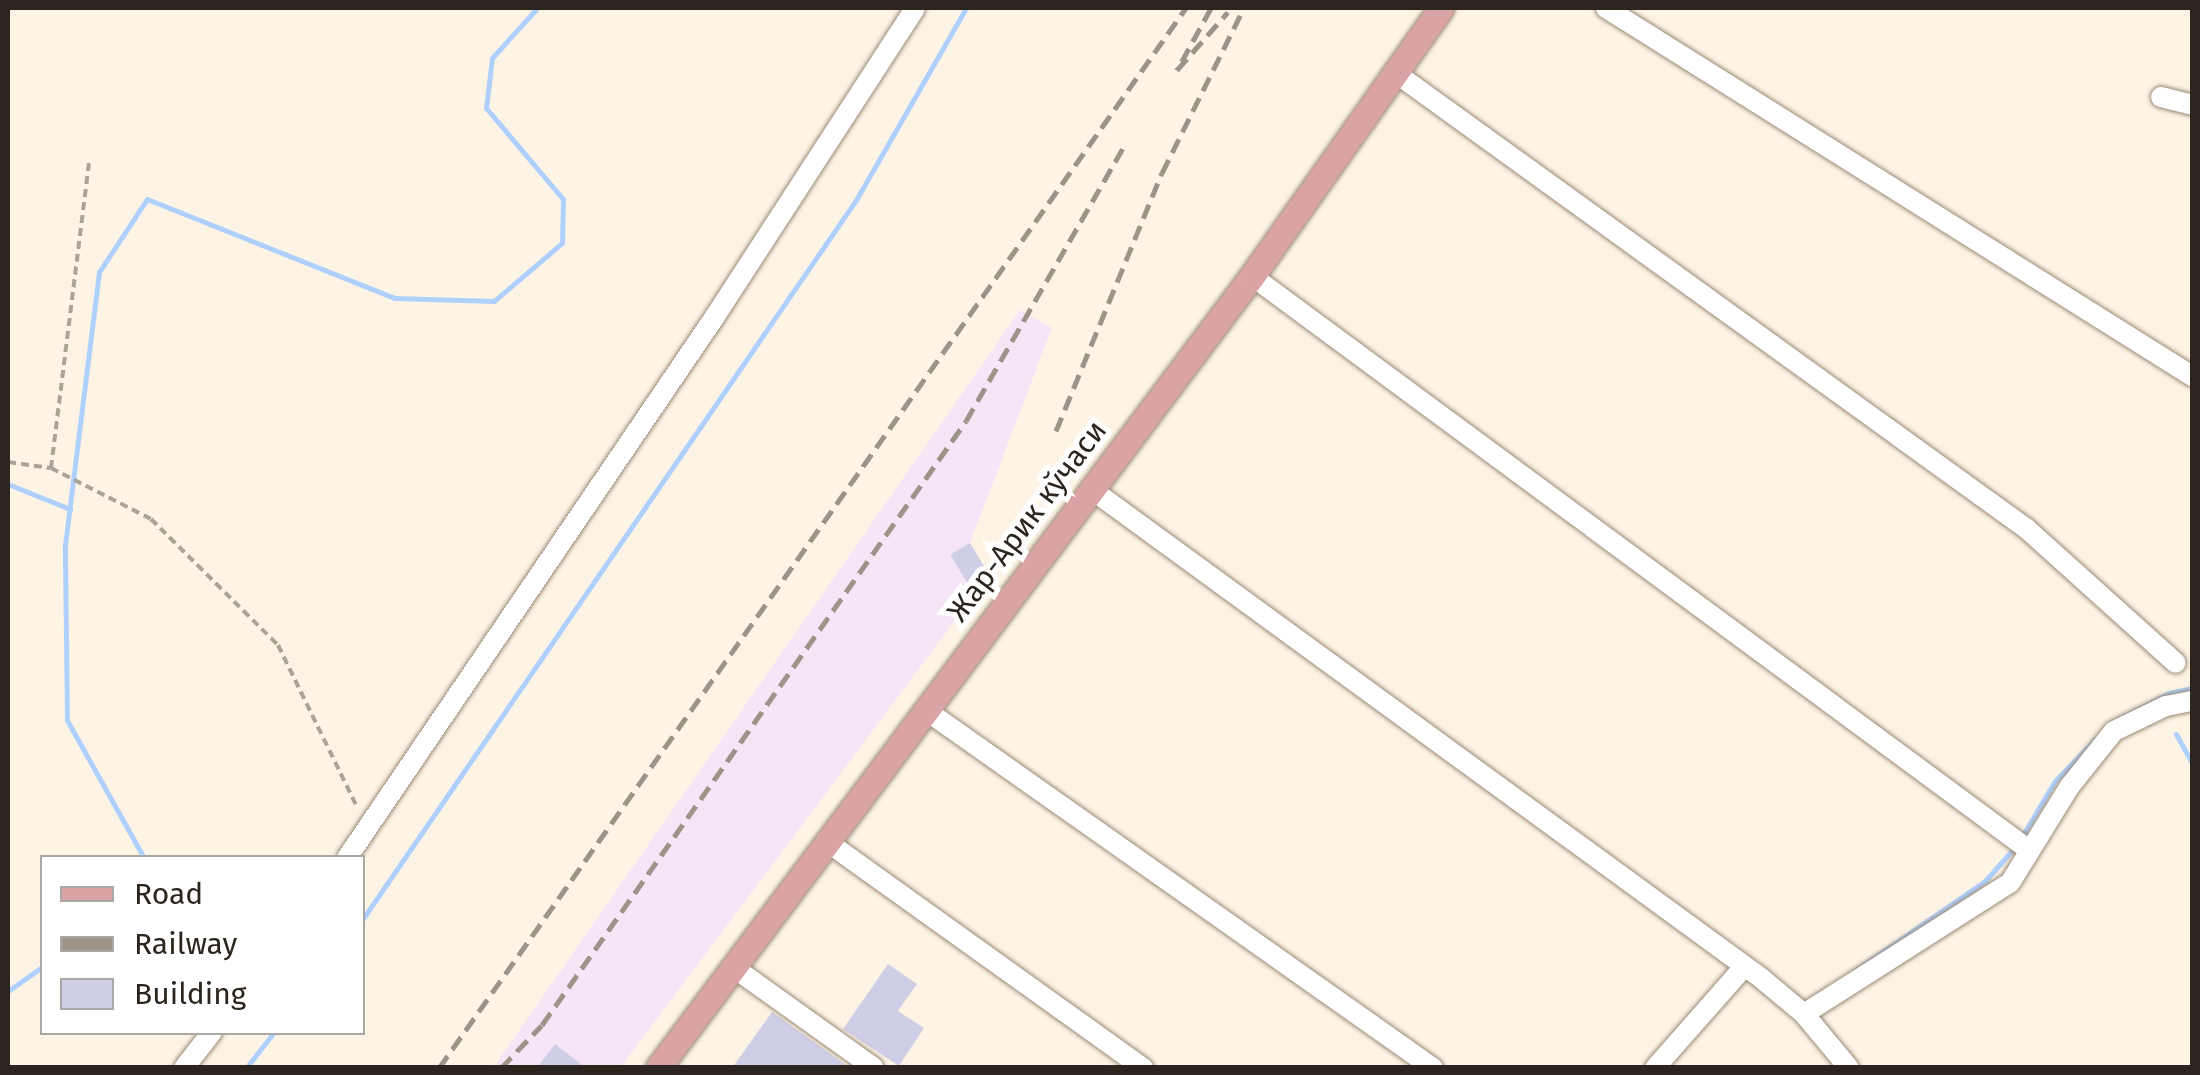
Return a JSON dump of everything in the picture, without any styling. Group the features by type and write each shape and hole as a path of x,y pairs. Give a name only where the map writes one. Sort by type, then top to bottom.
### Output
{"main road":[{"name":"Жар-Арик кўчаси","path":"658,1068 1252,276 1441,8"}],"street":[{"path":"349,855 914,8"},
{"path":"1606,8 2192,376"},
{"path":"1398,74 2027,529 2176,663"},
{"path":"2161,97 2192,105"},
{"path":"1252,276 2029,850"},
{"path":"1091,489 1744,967 1804,1014 1849,1068"},
{"path":"1804,1014 2010,883 2114,731 2166,706 2192,701"},
{"path":"927,710 1433,1068"},
{"path":"826,841 1142,1068"},
{"path":"733,967 874,1068"},
{"path":"1655,1068 1744,967"},
{"path":"184,1068 210,1035"}],"path":[{"path":"51,468 89,161"},
{"path":"8,462 51,468 150,519 278,645 368,830"}],"shaded area":[{"path":"1020,310 1052,328 970,543 989,575 621,1067 493,1068"}],"building":[{"path":"970,543 989,575 969,587 950,555"},
{"path":"888,964 917,984 898,1011 924,1028 899,1066 843,1029"},
{"path":"772,1012 850,1068 732,1068"},
{"path":"555,1044 586,1068 537,1068"}],"waterway":[{"path":"142,855 67,720 65,545 99,272 147,199 395,298 494,301 562,243 563,199 486,108 492,58 537,8"},
{"path":"365,916 856,200 966,8"},
{"path":"8,484 70,509"},
{"path":"2109,724 2169,693 2192,688"},
{"path":"2176,734 2192,763"},
{"path":"2021,838 2055,781 2095,739"},
{"path":"1854,971 1985,881 2015,847"},
{"path":"8,991 40,968"},
{"path":"246,1068 272,1035"}],"railway":[{"path":"439,1068 1186,8"},
{"path":"1211,8 1177,70 1228,12"},
{"path":"1056,431 1162,173 1244,8"},
{"path":"501,1068 542,1025 966,421 1124,146"}]}
